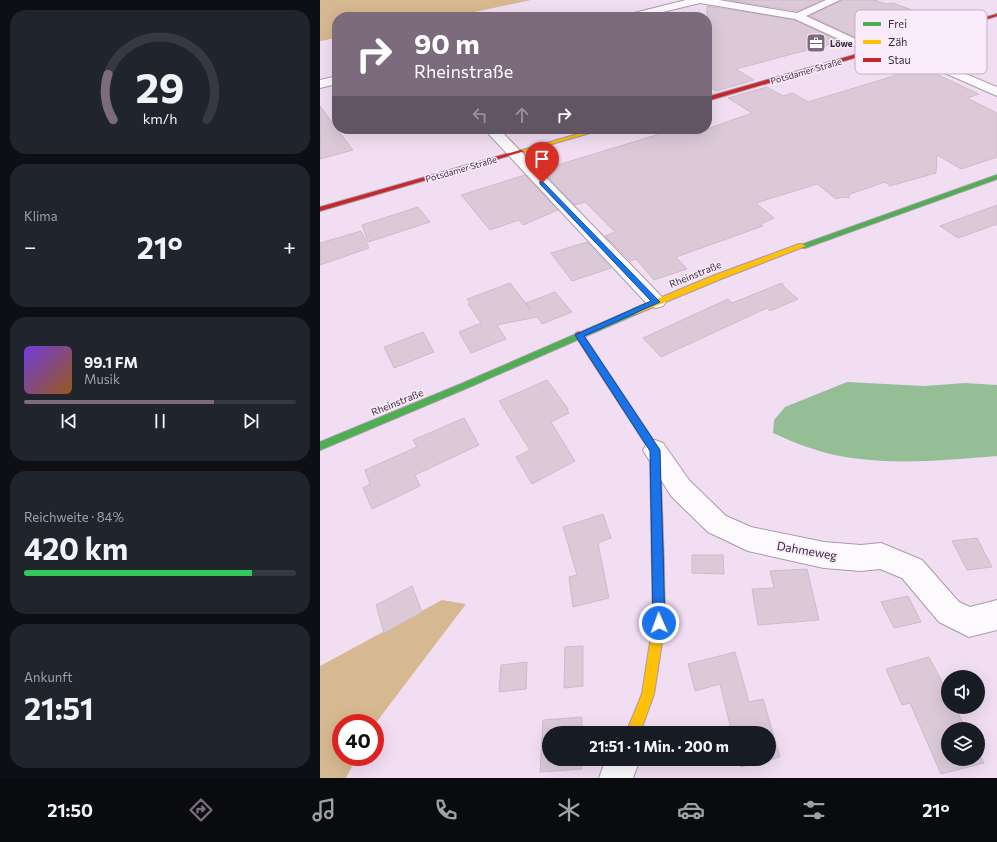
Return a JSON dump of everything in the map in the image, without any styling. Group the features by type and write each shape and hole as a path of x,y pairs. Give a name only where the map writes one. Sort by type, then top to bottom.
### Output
{"street":[{"path":"650,12 698,0"},
{"path":"701,0 798,16 855,43"},
{"path":"798,16 815,7 835,0"},
{"name":"Potsdamer Straße","path":"987,18 997,15"},
{"name":"Potsdamer Straße","path":"712,98 855,56"},
{"path":"956,74 997,92"},
{"path":"320,84 332,81"},
{"path":"496,134 656,302"},
{"name":"Potsdamer Straße","path":"320,210 584,134"},
{"name":"Rheinstraße","path":"320,446 464,386 656,302 770,257 997,177"},
{"path":"579,335 655,450 659,623 648,694 636,726"},
{"name":"Dahmeweg","path":"655,450 680,488 716,524 748,539 824,555 861,558 881,556 912,569 949,612 969,622 997,615"},
{"path":"616,778 620,766"}],"shaded area":[{"path":"320,0 531,0 475,12 332,12 332,39 320,41"},
{"path":"847,382 924,386 965,383 997,385 997,456 950,460 878,461 832,454 810,448 773,433 774,420 785,407"},
{"path":"442,600 466,604 383,714 332,714 332,766 352,766 346,778 320,778 320,666"}],"building":[{"path":"728,0 822,0 797,11"},
{"path":"841,0 875,0 886,4 893,3 912,10 855,10 855,37 810,16"},
{"path":"707,6 795,20 843,43 834,46 830,44 736,69 754,80 716,91 712,88 712,12 707,12"},
{"path":"900,74 936,74 979,94 967,98 997,113 997,157 961,169 937,155 936,173 890,186 885,182 850,194 849,198 843,197 836,199 817,184 756,203 774,218 761,224 763,226 676,257 687,269 654,280 636,259 630,261 605,236 615,232 585,202 575,205 541,170 660,134 712,134 712,127 752,113 728,98 767,87 783,96 793,93 808,102"},
{"path":"320,106 332,122 332,134 341,134 353,150 320,159"},
{"path":"525,175 558,210 523,225 519,220 490,230 461,195"},
{"path":"997,205 997,224 958,238 940,226"},
{"path":"418,207 430,222 368,242 362,225"},
{"path":"361,231 369,248 320,265 320,243"},
{"path":"587,242 611,268 572,281 551,253"},
{"path":"510,283 531,310 526,303 555,292 572,312 542,324 537,317 497,325 506,339 471,353 459,332 481,323 468,304 470,303 467,299"},
{"path":"782,283 784,287 798,299 770,311 767,308 661,357 643,338 728,299 732,303"},
{"path":"423,332 434,352 394,368 384,347"},
{"path":"547,380 568,409 567,410 569,413 551,422 575,461 532,484 516,457 530,450 499,401"},
{"path":"464,418 479,445 415,475 420,486 372,509 363,488 370,484 365,470 417,447 413,440"},
{"path":"603,514 611,538 598,543 609,598 573,607 569,577 577,575 563,527"},
{"path":"977,538 992,567 967,570 952,541"},
{"path":"692,555 723,555 724,574 692,573"},
{"path":"807,569 819,620 758,625 752,589 774,588 770,571"},
{"path":"412,586 422,612 384,633 376,605"},
{"path":"908,596 921,622 894,628 881,602"},
{"path":"583,646 583,686 564,688 565,647"},
{"path":"735,652 749,702 763,699 771,726 730,726 720,684 695,691 688,664"},
{"path":"929,657 941,680 941,714 958,714 962,722 941,722 941,766 972,766 941,774 910,703 902,705 886,669"},
{"path":"527,662 526,689 499,692 501,665"},
{"path":"582,717 582,726 543,726 543,720"},
{"path":"542,737 542,766 582,766 582,769 540,772"},
{"path":"776,743 780,757 776,758"}],"traffic: fast":[{"path":"802,246 997,177"},
{"path":"320,446 464,386 636,311"}],"traffic: slow":[{"path":"522,151 583,134"},
{"path":"636,311 718,277 802,246"},
{"path":"636,726 648,694 659,623 658,568"}],"traffic: jam":[{"path":"987,18 997,15"},
{"path":"712,98 855,56"},
{"path":"320,209 522,151"},
{"path":"579,335 655,450 658,568"}],"place":[{"name":"Löwe","path":"816,43"}],"route":[{"path":"542,183 656,302 579,335 655,450 659,623"}]}
